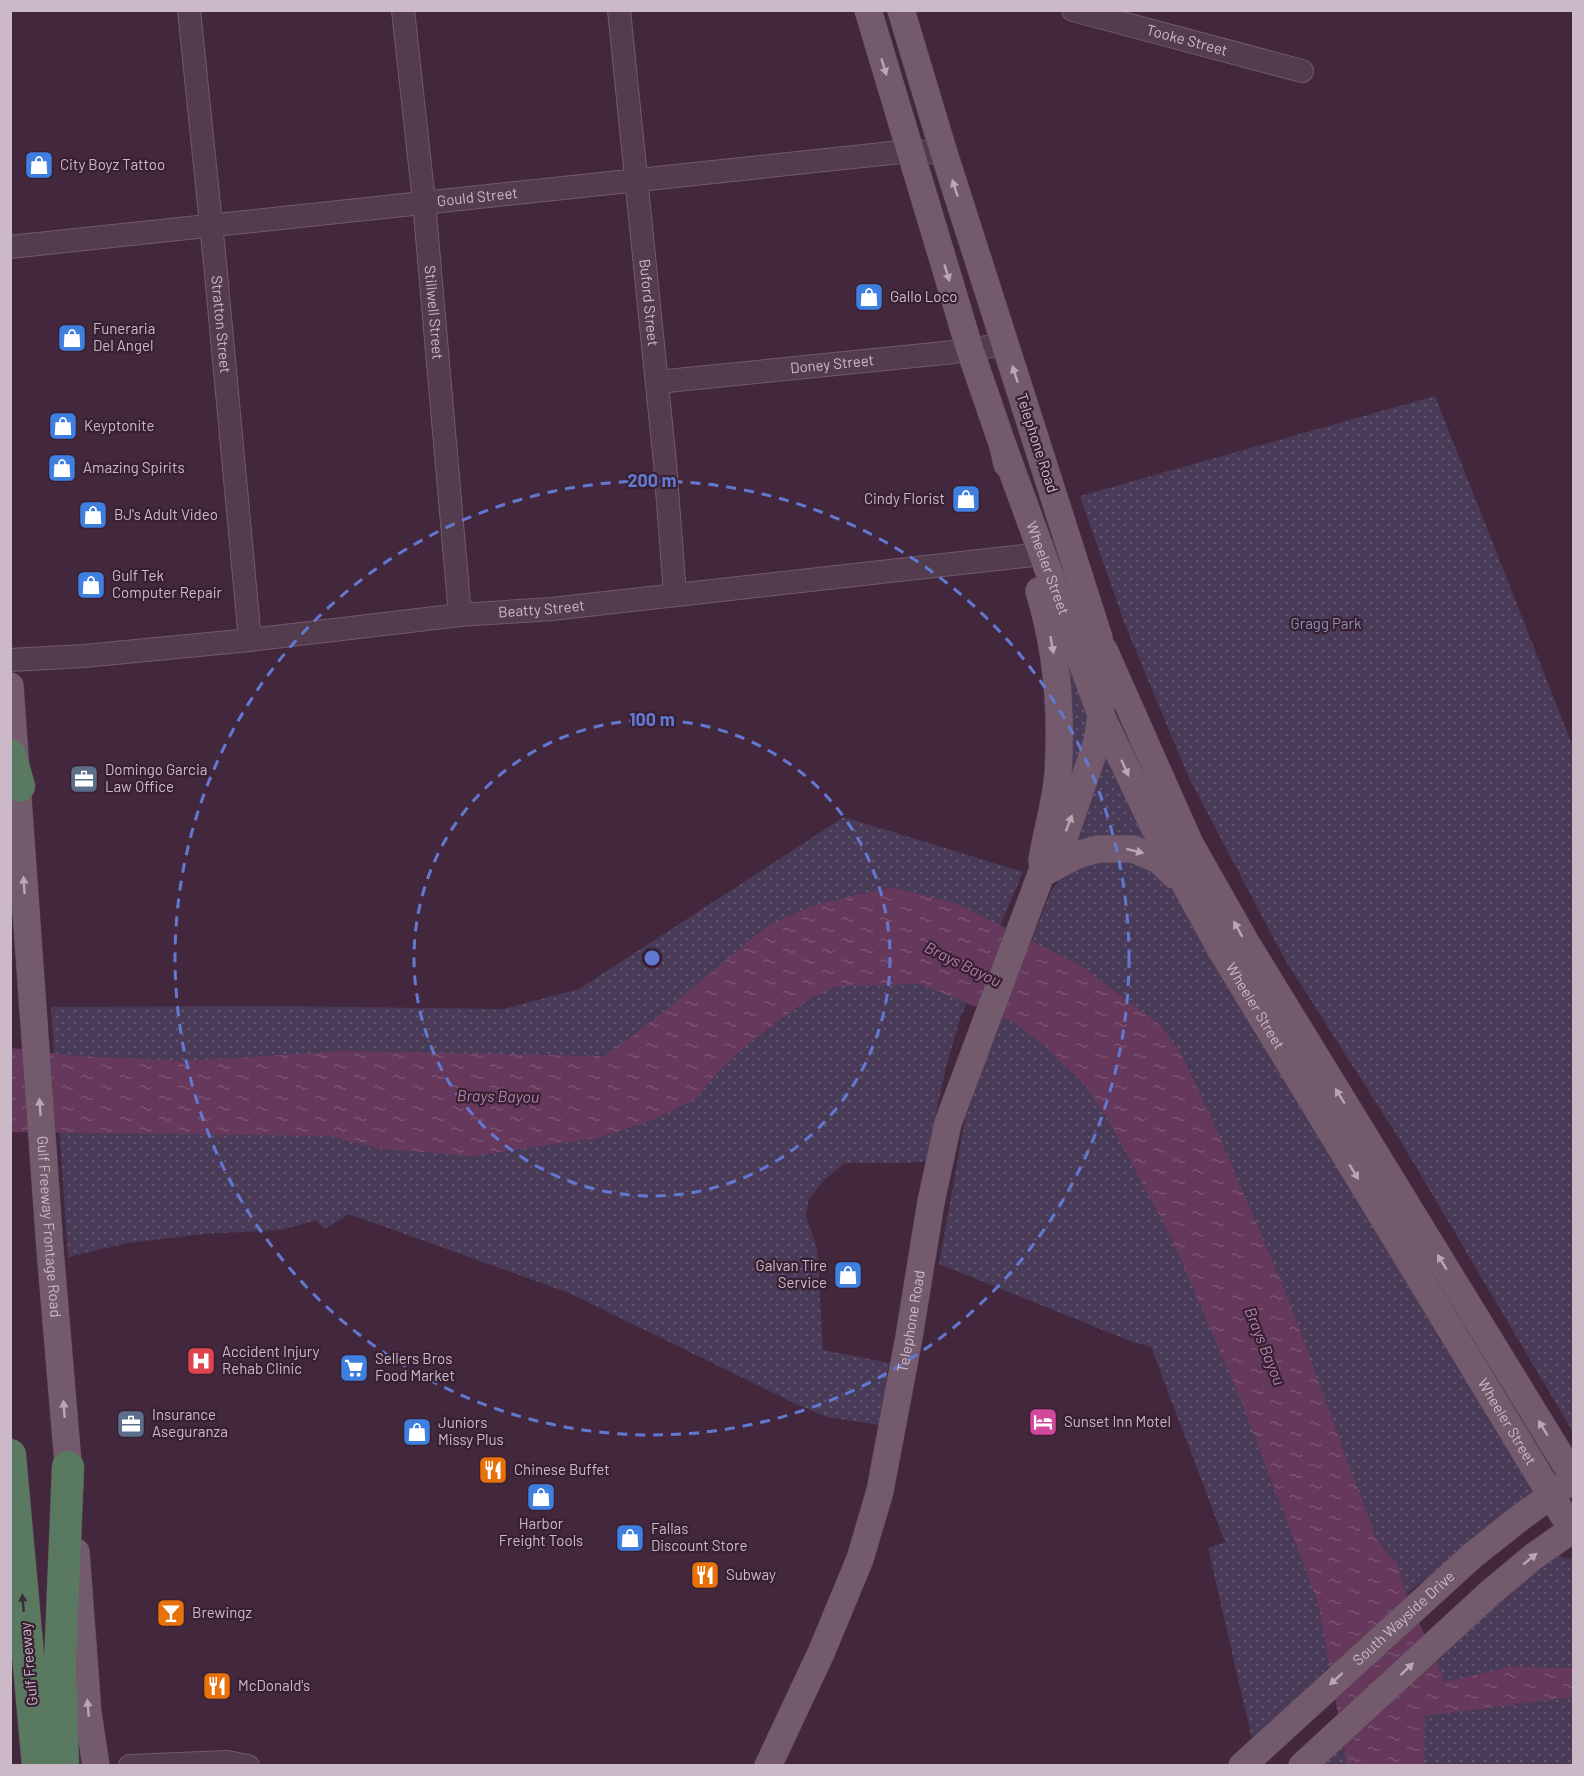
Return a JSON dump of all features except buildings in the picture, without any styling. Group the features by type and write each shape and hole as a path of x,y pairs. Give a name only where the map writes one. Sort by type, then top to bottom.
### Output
{"highway":[{"path":"10,755 19,786"},
{"name":"Gulf Freeway","path":"10,1455 38,1766"},
{"path":"63,1766 60,1665 68,1467"}],"main road":[{"name":"Telephone Road","path":"768,1766 821,1653 856,1569 880,1491 931,1202 948,1122 1040,875 1058,776 1058,681 1036,555 1003,446 970,350 868,10"},
{"name":"Telephone Road","path":"901,10 944,153 1099,638 1101,715 1097,742 1065,834 1040,875"},
{"name":"Wheeler Street","path":"1036,555 1130,780 1185,887 1372,1203 1573,1530"},
{"name":"Wheeler Street","path":"1099,638 1190,844 1245,941 1574,1479"},
{"name":"Gulf Freeway Frontage Road","path":"10,686 19,786 50,1249 88,1713 96,1766"},
{"path":"1040,875 1077,855 1099,849 1133,849 1159,860 1185,887"},
{"name":"South Wayside Drive","path":"1242,1766 1473,1555 1574,1479"},
{"path":"1302,1766 1491,1592 1533,1557 1573,1530"}],"street":[{"name":"Stratton Street","path":"189,10 250,640"},
{"name":"Stillwell Street","path":"404,10 424,202 460,615"},
{"name":"Buford Street","path":"619,10 657,382 675,594"},
{"name":"Tooke Street","path":"1073,10 1149,21 1302,71"},
{"name":"Gould Street","path":"10,247 910,151 944,153"},
{"name":"Doney Street","path":"657,382 970,350 1006,344"},
{"name":"Beatty Street","path":"10,660 84,656 250,640 460,615 552,609 1071,550"},
{"path":"130,1766 227,1762 248,1766"}],"green space":[{"name":"Gragg Park","path":"1435,396 1573,747 1573,1432 1403,1145 1284,958 1189,778 1124,622 1080,496"},
{"path":"1065,669 1073,669 1090,713 1086,744 1069,791"},
{"path":"1101,755 1109,757 1147,839 1142,845 1074,848"},
{"path":"844,817 1023,872 960,1019 946,1067 926,1161 845,1163 825,1179 809,1199 806,1215 817,1249 823,1350 889,1363 879,1425 827,1417 569,1293 349,1214 324,1229 317,1220 281,1230 202,1234 128,1243 68,1257 51,1007 274,1006 503,1009 579,989"},
{"path":"1097,860 1135,860 1160,873 1182,902 1535,1489 1531,1498 1523,1506 1407,1593 1252,1739 1208,1548 1225,1542 1151,1347 1130,1341 939,1264 965,1119 1051,891 1070,870 1078,865"},
{"path":"1559,1556 1574,1561 1573,1765 1322,1766 1536,1567"}],"water":[{"name":"Brays Bayou","path":"892,887 958,904 1080,965 1161,1026 1180,1052 1211,1117 1288,1298 1375,1536 1388,1556 1396,1562 1403,1585 1445,1682 1509,1667 1573,1668 1573,1697 1425,1716 1424,1765 1347,1765 1318,1602 1238,1393 1172,1239 1109,1121 1085,1085 1044,1045 1011,1021 921,984 838,986 810,998 754,1039 719,1070 697,1098 651,1121 597,1138 472,1156 375,1148 330,1136 11,1132 11,1048 77,1056 188,1061 347,1051 604,1056 651,1022 767,926 812,906"}],"place":[{"name":"City Boyz Tattoo","path":"39,165"},
{"name":"Gallo Loco","path":"869,297"},
{"name":"Funeraria Del Angel","path":"72,338"},
{"name":"Keyptonite","path":"63,426"},
{"name":"Amazing Spirits","path":"62,468"},
{"name":"Cindy Florist","path":"966,499"},
{"name":"BJ's Adult Video","path":"93,515"},
{"name":"Gulf Tek Computer Repair","path":"91,585"},
{"name":"Domingo Garcia Law Office","path":"84,779"},
{"name":"Galvan Tire Service","path":"848,1275"},
{"name":"Accident Injury Rehab Clinic","path":"201,1361"},
{"name":"Sellers Bros Food Market","path":"354,1368"},
{"name":"Sunset Inn Motel","path":"1043,1422"},
{"name":"Insurance Aseguranza","path":"131,1424"},
{"name":"Juniors Missy Plus","path":"417,1432"},
{"name":"Chinese Buffet","path":"493,1470"},
{"name":"Harbor Freight Tools","path":"541,1497"},
{"name":"Fallas Discount Store","path":"630,1538"},
{"name":"Subway","path":"705,1575"},
{"name":"Brewingz","path":"171,1613"},
{"name":"McDonald's","path":"217,1686"}]}
